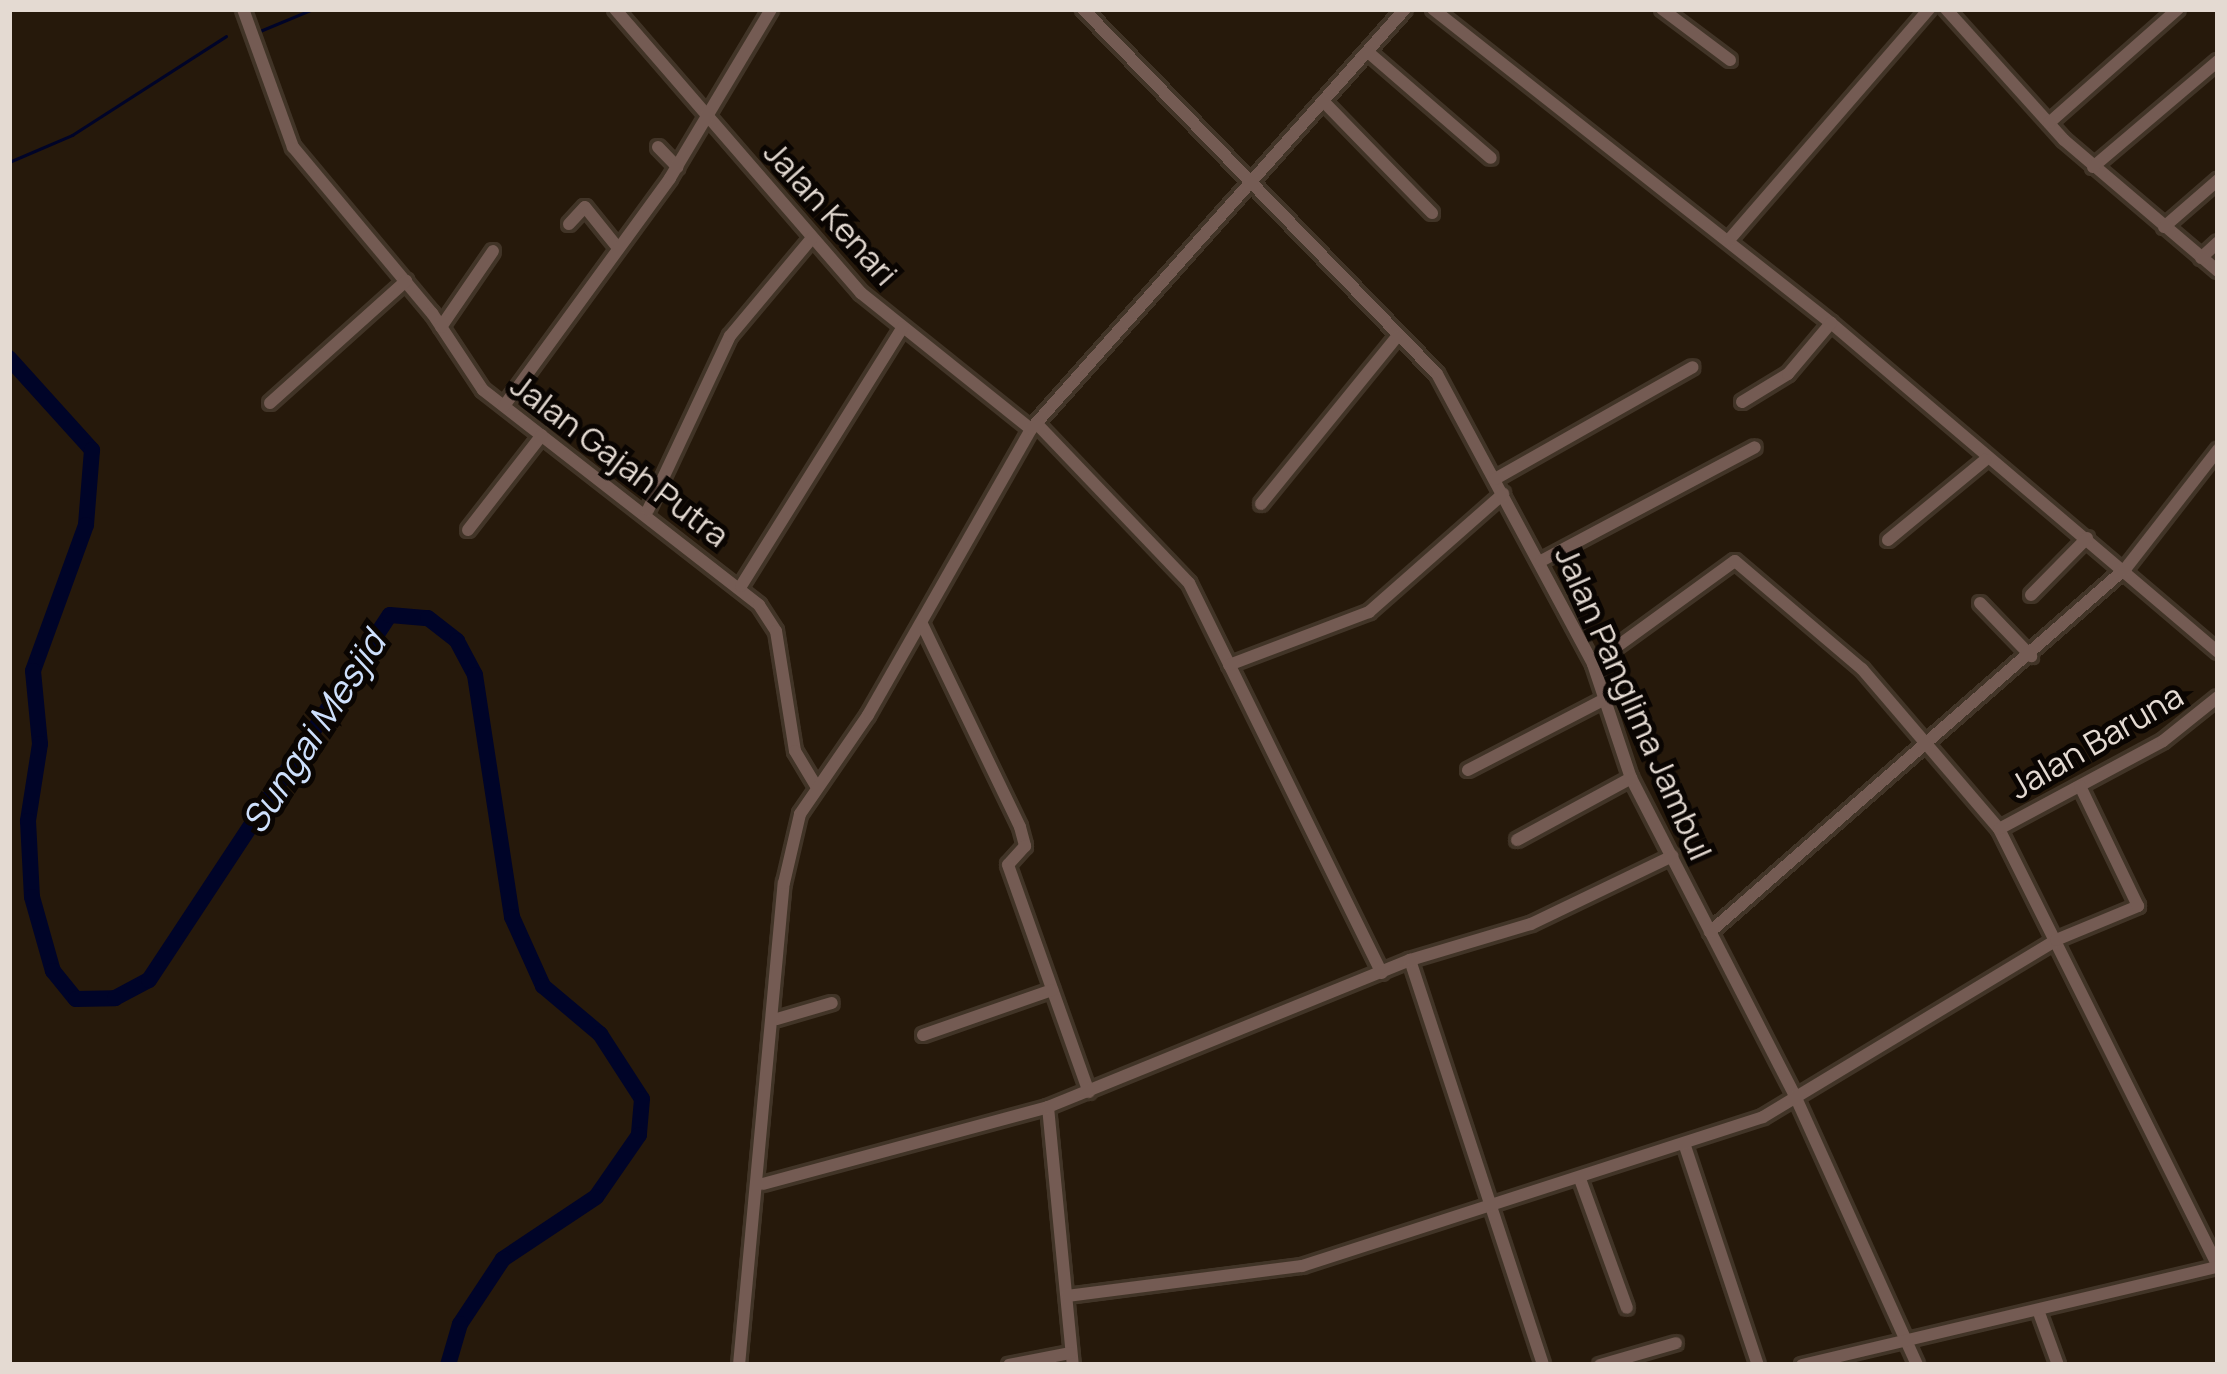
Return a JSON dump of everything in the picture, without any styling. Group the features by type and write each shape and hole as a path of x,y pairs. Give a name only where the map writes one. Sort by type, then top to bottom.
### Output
{"street":[{"name":"Jalan Gajah Putra","path":"243,9 292,146 504,406 648,510 741,586 776,631 795,751 817,786"},
{"name":"Jalan Kenari","path":"615,9 812,238 903,327 1034,426 1173,560 1382,973"},
{"path":"504,406 677,167 771,9"},
{"name":"Jalan Panglima Jambul","path":"1083,9 1396,338 1437,374 1593,664 1631,778 1796,1098 1912,1338 1917,1365"},
{"path":"740,1365 764,1184 792,832 922,624 1034,426 1405,9"},
{"path":"1432,9 1831,323 1985,460 2126,568 2218,652"},
{"path":"1662,9 1730,60"},
{"path":"1729,240 1929,9"},
{"path":"1946,9 2092,167 2218,271"},
{"path":"2050,123 2178,9"},
{"path":"1368,52 1491,158"},
{"path":"2092,167 2218,61"},
{"path":"1324,102 1432,213"},
{"path":"658,147 677,167"},
{"path":"2164,226 2218,180"},
{"path":"569,224 586,207 619,248"},
{"path":"648,510 730,336 812,238"},
{"path":"2201,258 2218,242"},
{"path":"441,327 493,251"},
{"path":"271,403 406,281"},
{"path":"1742,402 1788,374 1831,323"},
{"path":"741,586 903,327"},
{"path":"1261,504 1396,338"},
{"path":"1495,479 1693,367"},
{"path":"468,530 542,435"},
{"path":"1541,561 1755,447"},
{"path":"1710,932 1933,742 2126,568 2218,450"},
{"path":"1888,540 1985,460"},
{"path":"1229,665 1369,612 1503,494"},
{"path":"2031,595 2087,538"},
{"path":"1593,664 1735,560 1933,742 1999,829 2218,1267 1802,1365"},
{"path":"1980,603 2031,656"},
{"path":"922,624 1020,827 1025,846 1008,865 1089,1092"},
{"path":"1468,770 1605,699"},
{"name":"Jalan Baruna","path":"1999,829 2080,786 2217,699"},
{"path":"1517,841 1631,778"},
{"path":"1067,1296 1302,1266 1685,1146 1796,1098 2056,940 2138,906 2080,786"},
{"path":"764,1184 1048,1107 1410,960 1531,924 1672,856"},
{"path":"1410,960 1543,1365"},
{"path":"923,1035 1052,990"},
{"path":"777,1019 832,1003"},
{"path":"1009,1365 1072,1359 1048,1107"},
{"path":"1685,1146 1758,1365"},
{"path":"1580,1178 1627,1308"},
{"path":"2038,1310 2057,1365"},
{"path":"1600,1365 1676,1343"}],"waterway":[{"path":"255,33 313,9"},
{"path":"9,162 72,135 226,36"},
{"name":"Sungai Mesjid","path":"9,358 92,450 86,525 33,671 40,744 28,821 32,897 53,971 76,999 115,998 149,980 390,615 428,618 457,641 475,675 512,917 543,986 600,1034 642,1099 639,1135 596,1197 503,1259 460,1324 448,1365"}]}
